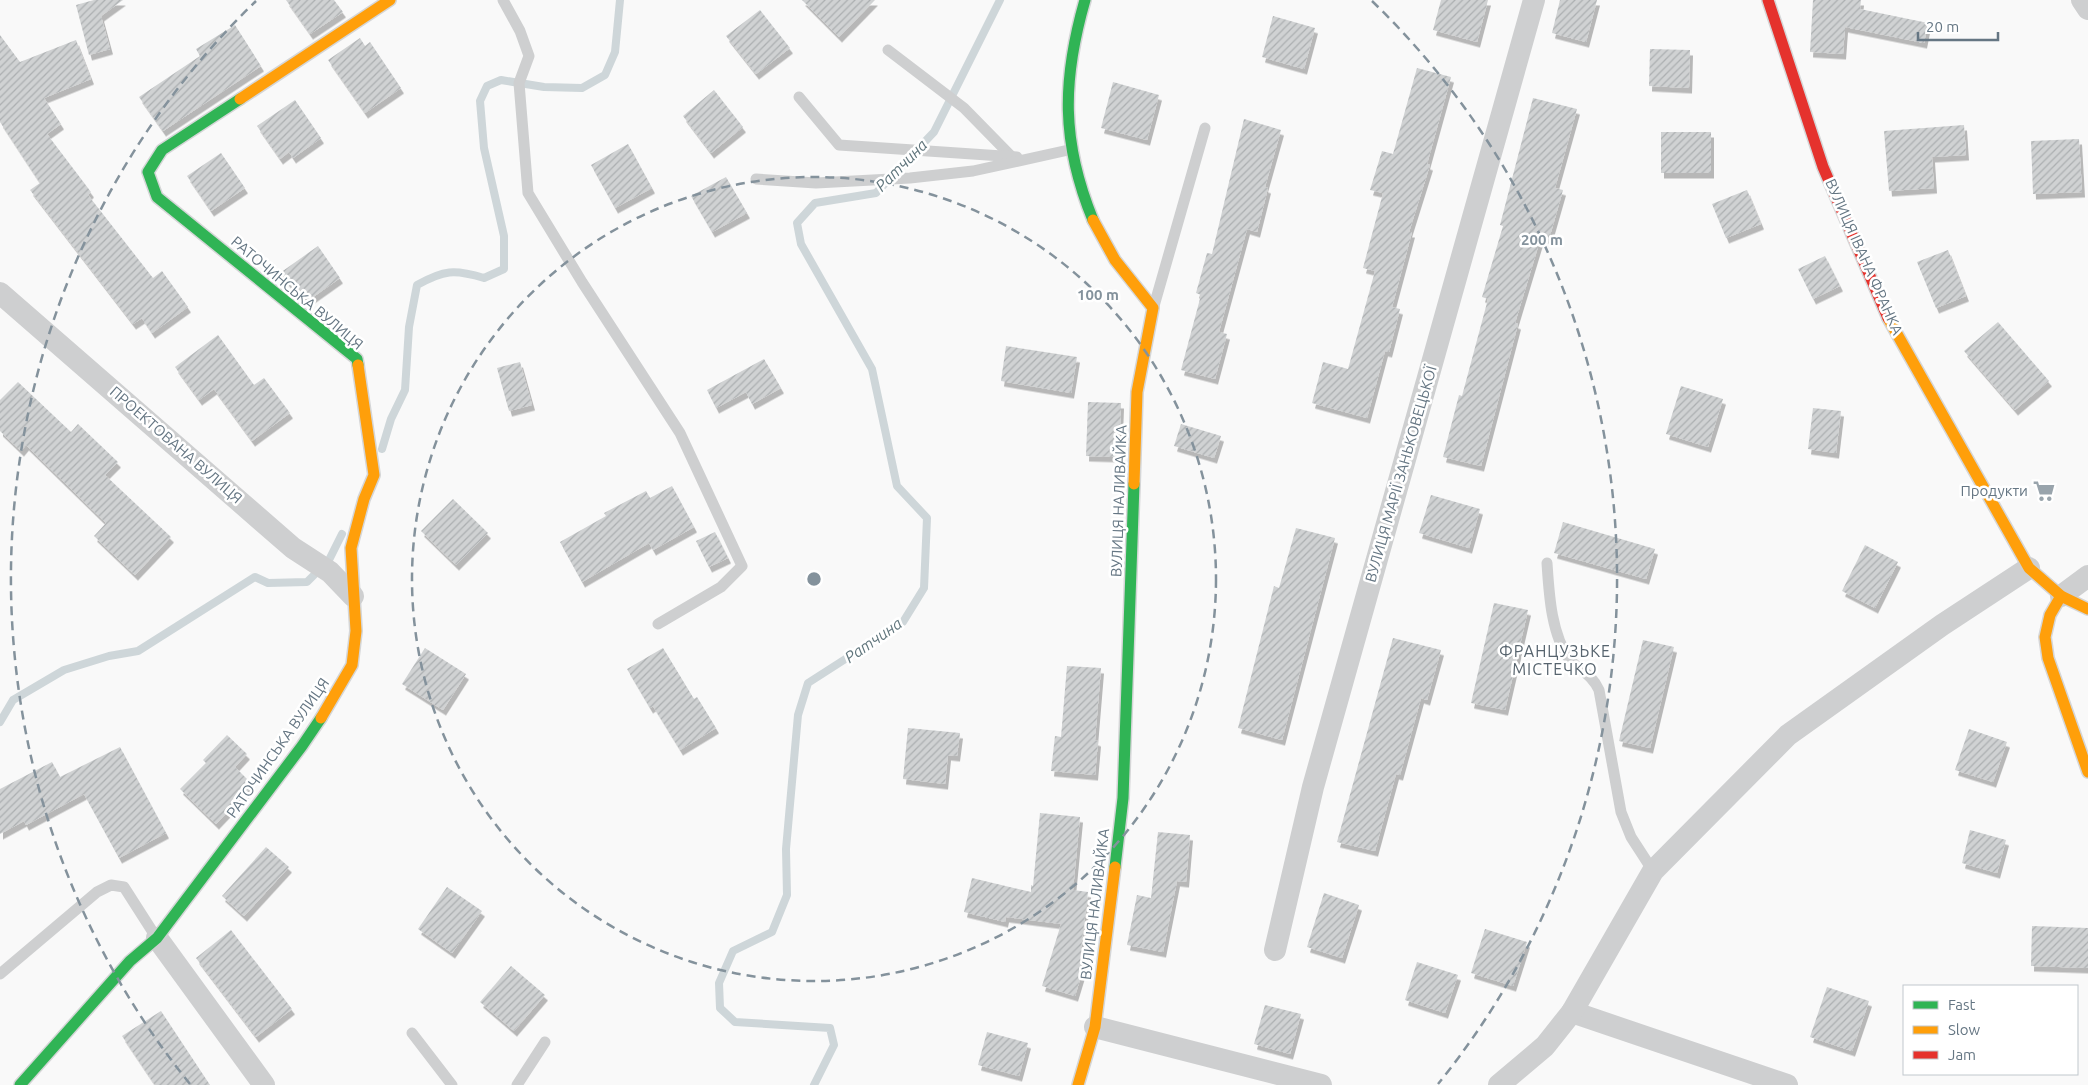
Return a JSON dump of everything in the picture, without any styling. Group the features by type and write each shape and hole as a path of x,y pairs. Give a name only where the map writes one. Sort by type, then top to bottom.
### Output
{"street":[{"name":"РАТОЧИНСЬКА ВУЛИЦЯ","path":"20,1085 130,961 157,938 297,753 333,700 352,665 356,631 351,548 364,499 374,475 357,359 157,197 148,172 162,150 390,0"},
{"path":"1085,0 1070,70 1067,104 1073,149 1090,213 1114,259 1153,308"},
{"name":"ВУЛИЦЯ МАРІЇ ЗАНЬКОВЕЦЬКОЇ","path":"1275,950 1313,787 1534,0"},
{"name":"ВУЛИЦЯ ІВАНА ФРАНКА","path":"1768,0 1823,167 1886,314 2029,568 2061,596 2088,609"},
{"path":"2082,0 2088,9"},
{"name":"ПРОЕКТОВАНА ВУЛИЦЯ","path":"0,293 293,548 330,572 353,596"},
{"name":"ВУЛИЦЯ НАЛИВАЙКА","path":"1078,1085 1095,1027 1123,798 1137,392 1153,308"},
{"path":"1498,1085 1545,1046 1572,1012 1653,871 1788,735 1942,625 2029,568"},
{"path":"2088,576 2061,596 2050,615 2045,637 2048,658 2088,772"},
{"path":"157,938 264,1085"},
{"path":"1572,1012 1787,1085"},
{"path":"1095,1027 1321,1085"}],"lane":[{"path":"504,0 520,31 529,56 519,83 528,193 582,282 680,433 742,566 722,587 658,624"},
{"path":"888,50 964,108 1012,157"},
{"path":"798,97 838,145 1032,158"},
{"path":"1153,308 1205,128"},
{"path":"756,179 816,183 910,178 973,171 1073,149"},
{"path":"1547,563 1552,613 1560,640 1571,661 1594,679 1599,690 1621,812 1631,837 1653,871"},
{"path":"0,974 97,892 111,885 124,887 157,938"},
{"path":"412,1033 452,1085"},
{"path":"517,1085 545,1042"}],"building":[{"path":"94,0 123,0 101,16 110,49 89,55 76,5"},
{"path":"286,0 334,0 343,12 310,34"},
{"path":"802,0 875,0 839,37"},
{"path":"1441,0 1488,0 1477,42 1433,30"},
{"path":"1560,0 1597,0 1586,42 1552,33"},
{"path":"1813,0 1861,0 1860,9 1928,23 1924,43 1845,27 1843,54 1810,52"},
{"path":"760,10 790,48 756,74 726,36"},
{"path":"1273,16 1315,28 1304,69 1262,57"},
{"path":"235,25 261,66 163,131 139,97 200,56 196,49"},
{"path":"0,35 20,62 76,40 91,79 44,98 61,124 47,134 91,192 88,195 153,278 162,271 188,307 152,333 142,318 133,324 30,190 40,183 0,122"},
{"path":"360,38 365,46 370,42 401,88 365,113 328,60"},
{"path":"1650,49 1690,50 1689,88 1649,86"},
{"path":"1417,68 1451,77 1427,164 1430,165 1409,232 1412,232 1392,307 1400,309 1389,352 1385,351 1367,418 1312,403 1323,362 1348,369 1375,271 1363,268 1383,193 1370,190 1382,151 1393,154"},
{"path":"1113,82 1159,95 1147,140 1101,128"},
{"path":"714,90 743,127 711,153 683,116"},
{"path":"1533,98 1577,109 1555,188 1563,190 1549,239 1541,237 1515,323 1518,324 1481,466 1443,457 1459,395 1462,396 1488,299 1482,297 1503,226 1500,225"},
{"path":"295,100 321,138 293,158 289,152 280,159 257,126"},
{"path":"1244,119 1281,130 1265,187 1268,188 1257,232 1247,229 1219,332 1227,334 1215,379 1181,370 1201,295 1196,293 1207,253 1212,254"},
{"path":"1964,125 1966,155 1932,157 1934,188 1889,191 1884,131"},
{"path":"1661,132 1711,132 1711,173 1661,173"},
{"path":"2079,139 2082,192 2033,194 2031,141"},
{"path":"628,144 652,188 615,208 591,165"},
{"path":"221,153 245,188 211,211 187,176"},
{"path":"726,177 747,213 712,232 691,196"},
{"path":"1747,190 1761,224 1726,238 1712,204"},
{"path":"318,246 340,278 309,300 288,283 280,273"},
{"path":"1948,250 1966,296 1936,308 1917,262"},
{"path":"1825,256 1840,286 1813,299 1798,269"},
{"path":"1998,322 2049,381 2015,410 1964,351"},
{"path":"218,335 254,385 264,378 290,413 252,441 214,389 199,400 175,367"},
{"path":"1006,346 1077,357 1071,393 1001,381"},
{"path":"764,359 781,388 752,404 746,392 716,408 707,390"},
{"path":"520,362 532,405 509,411 497,368"},
{"path":"18,382 71,432 78,424 118,462 105,475 171,537 135,575 94,536 106,523 26,445 21,451 0,431 0,400"},
{"path":"1681,386 1723,399 1708,447 1666,434"},
{"path":"1088,402 1121,403 1119,457 1086,456"},
{"path":"1813,408 1841,411 1836,453 1808,449"},
{"path":"1181,424 1221,436 1214,458 1174,446"},
{"path":"672,486 694,527 653,550 649,543 582,582 560,542 606,516 604,513 646,491 650,498"},
{"path":"1431,495 1480,509 1469,548 1419,533"},
{"path":"453,499 488,533 456,565 421,531"},
{"path":"1563,522 1655,549 1646,579 1554,553"},
{"path":"1296,528 1335,538 1282,740 1238,728 1274,586 1279,588"},
{"path":"715,532 728,558 709,567 696,541"},
{"path":"1865,545 1898,562 1875,608 1842,591"},
{"path":"1494,603 1528,610 1505,710 1471,703"},
{"path":"1393,638 1441,650 1427,700 1421,698 1400,775 1396,774 1375,851 1337,842"},
{"path":"1643,640 1674,647 1650,748 1619,741"},
{"path":"425,648 466,674 443,710 402,684"},
{"path":"663,648 694,699 697,697 716,728 680,750 653,706 650,708 627,669"},
{"path":"1067,666 1101,668 1095,740 1098,741 1095,775 1051,771 1055,736 1061,737"},
{"path":"908,728 960,733 957,756 948,755 945,784 903,779"},
{"path":"1969,729 2007,742 1993,782 1955,770"},
{"path":"227,735 247,754 235,767 253,785 216,824 180,789 206,763 203,760"},
{"path":"120,747 166,833 119,858 84,794 26,825 24,821 0,834 0,789 52,762 60,777"},
{"path":"1040,813 1080,817 1073,890 1088,892 1081,948 1089,950 1075,996 1042,986 1061,924 1006,917 1005,922 964,912 972,878 1031,892"},
{"path":"1970,830 2006,840 1997,873 1962,863"},
{"path":"1158,832 1190,835 1186,882 1177,881 1163,952 1127,945 1137,895 1151,898"},
{"path":"266,847 289,867 244,916 222,896"},
{"path":"447,887 482,911 452,953 418,929"},
{"path":"1324,893 1359,905 1342,958 1307,947"},
{"path":"2032,926 2088,928 2088,968 2031,966"},
{"path":"1485,929 1527,942 1513,986 1471,973"},
{"path":"231,930 292,1009 256,1037 196,958"},
{"path":"1417,962 1458,975 1445,1013 1405,1000"},
{"path":"511,966 545,995 514,1031 480,1002"},
{"path":"1827,987 1869,1001 1852,1051 1810,1037"},
{"path":"1265,1005 1301,1014 1290,1054 1254,1044"},
{"path":"161,1011 210,1085 155,1085 122,1036"},
{"path":"987,1032 1028,1043 1019,1076 978,1065"}],"waterway":[{"path":"382,449 391,419 405,390 409,327 417,285 435,276 449,272 465,273 484,278 504,269 504,236 484,148 480,101 487,86 501,80 544,87 582,88 605,75 615,52 620,0"},
{"name":"Ратчина","path":"814,1085 834,1045 830,1028 735,1022 720,1008 719,983 733,951 772,932 787,895 786,849 798,715 808,683 903,622 924,588 927,518 897,486 872,369 801,244 797,223 815,203 876,193 934,132 1000,0"},
{"path":"0,722 13,700 64,670 109,656 138,651 255,577 268,583 307,582 329,560 342,534"}],"traffic: fast":[{"path":"1085,0 1072,57 1068,111 1075,164 1093,220"},
{"path":"240,99 162,150 148,172 157,197 357,359 358,365"},
{"path":"1115,867 1123,798 1134,484"},
{"path":"20,1085 130,961 157,938 302,746 321,718"}],"traffic: slow":[{"path":"240,99 390,0"},
{"path":"1093,220 1115,260 1153,308 1137,392 1134,484"},
{"path":"1888,318 2029,568 2061,596 2088,609"},
{"path":"321,718 352,665 356,631 351,548 364,499 374,475 358,365"},
{"path":"2061,596 2050,615 2045,637 2048,658 2088,772"},
{"path":"1078,1085 1095,1027 1115,867"}],"traffic: jam":[{"path":"1768,0 1823,167 1888,318"}],"place":[{"name":"Продукти","path":"2044,491"}],"district":[{"name":"ФРАНЦУЗЬКЕ МІСТЕЧКО","path":"1555,660"}]}
